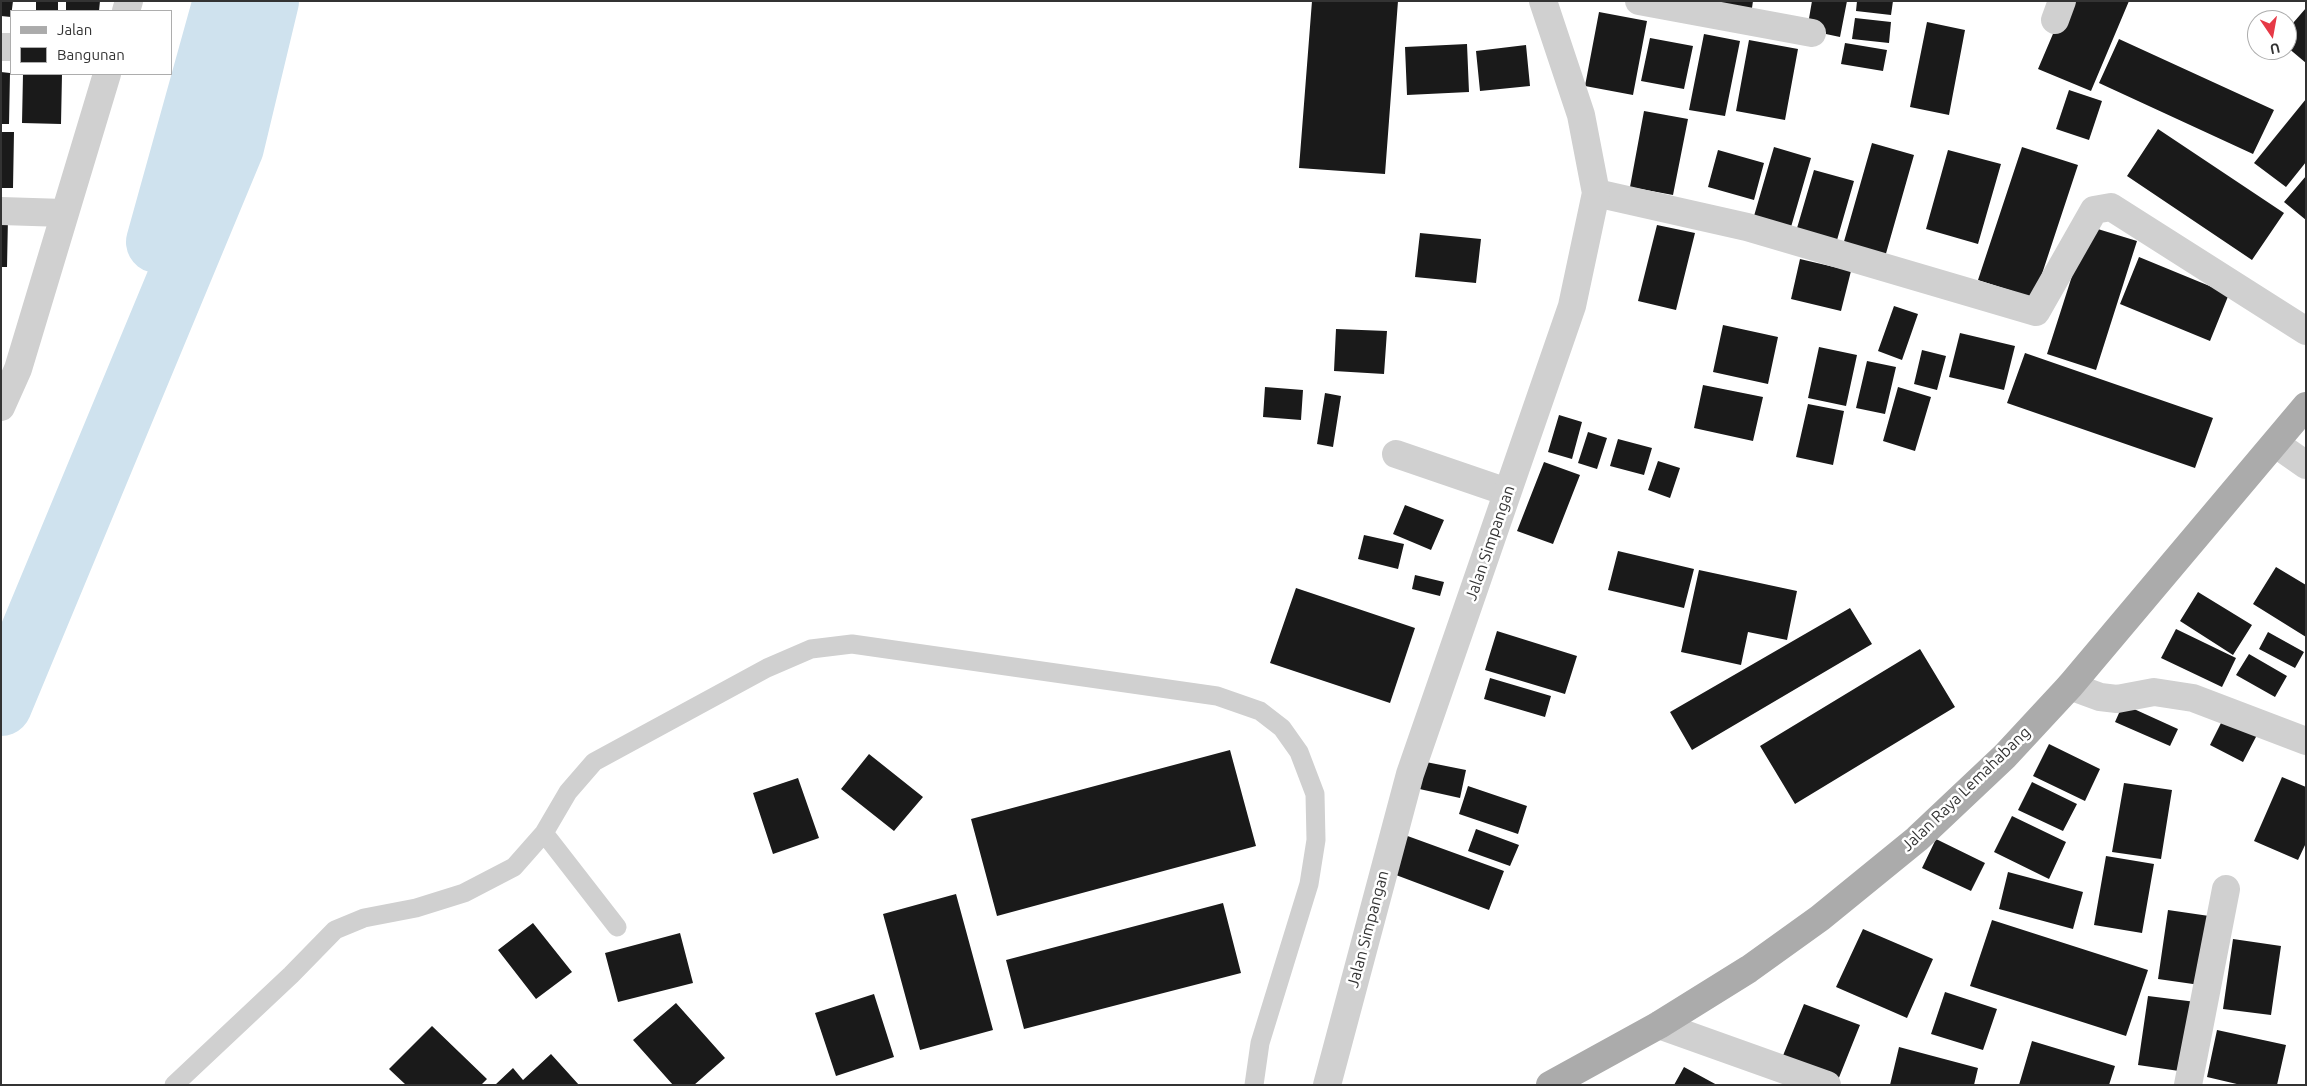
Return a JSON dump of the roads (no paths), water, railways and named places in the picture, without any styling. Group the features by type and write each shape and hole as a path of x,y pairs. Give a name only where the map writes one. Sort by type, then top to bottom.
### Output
{"main road":[{"name":"Jalan Raya Lemahabang","path":"1550,1085 1660,1025 1749,969 1820,918 1917,840 2005,756 2070,686 2276,444 2306,406"}],"street":[{"name":"Jalan Simpangan","path":"1327,1085 1410,774 1572,306 1596,193 1581,115 1543,1"},
{"path":"1639,1 1812,33"},
{"path":"1,407 10,368 64,213 107,75"},
{"path":"1596,193 1746,227 2036,312 2094,210 2111,208 2306,331"},
{"path":"1,211 64,213"},
{"path":"2276,444 2306,465"},
{"path":"1396,454 1507,492"},
{"path":"2070,686 2100,697 2117,699 2154,692 2193,698 2306,741"},
{"path":"2188,1085 2226,889"},
{"path":"1660,1025 1827,1085"}],"lane":[{"path":"174,1085 291,975 335,930 364,918 416,908 464,893 514,867 544,833 568,792 594,762 767,668 810,649 852,644 1217,696 1260,711 1282,728 1299,752 1315,794 1316,840 1308,884 1260,1043 1254,1085"},
{"path":"544,833 617,927"}],"waterway":[{"path":"157,242 224,1"},
{"path":"1,705 233,147 268,1"}]}
